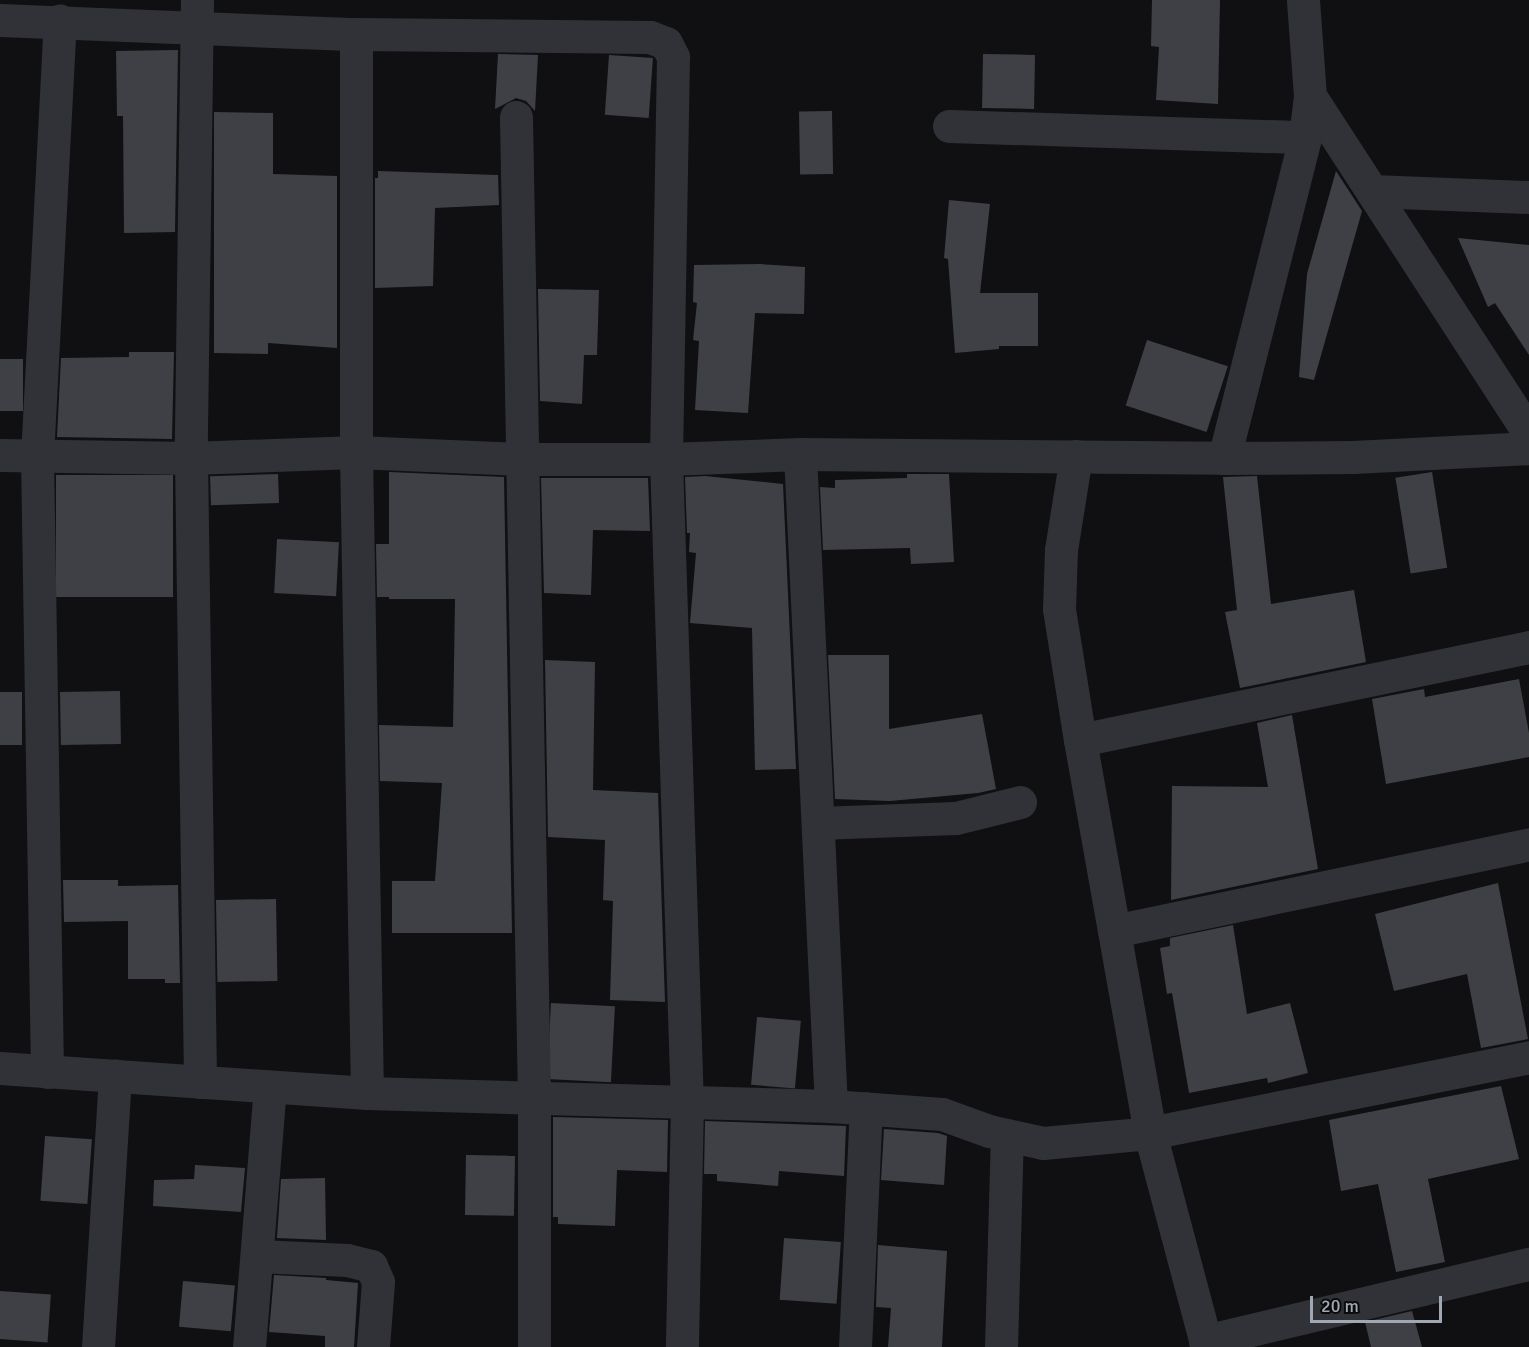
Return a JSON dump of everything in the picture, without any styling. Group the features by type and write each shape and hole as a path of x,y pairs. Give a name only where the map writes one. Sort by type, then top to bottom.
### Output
{"street":[{"path":"1224,458 1305,136 1310,96 1303,0"},
{"path":"198,14 191,458 200,1082"},
{"path":"0,20 60,21 198,14 356,34 650,37 666,43 673,57 666,459 687,1104 682,1347"},
{"path":"47,1072 37,457 60,21"},
{"path":"356,34 356,452 367,1092"},
{"path":"1310,96 1529,433"},
{"path":"516,117 534,1096 534,1347"},
{"path":"949,126 1305,136"},
{"path":"1372,191 1529,197"},
{"path":"0,456 191,458 356,452 521,459 666,459 800,454 1224,458 1353,457 1529,448"},
{"path":"800,454 831,1106"},
{"path":"1076,456 1059,580 1059,609 1150,1132 1206,1344 1529,1264"},
{"path":"1080,740 1529,647"},
{"path":"818,823 956,818 1020,802"},
{"path":"1114,931 1529,844"},
{"path":"0,1068 367,1092 866,1108 942,1114 1007,1135 1042,1143 1115,1138 1150,1132 1529,1057"},
{"path":"98,1347 115,1076"},
{"path":"249,1347 270,1086"},
{"path":"855,1347 866,1108"},
{"path":"1001,1347 1007,1135"},
{"path":"258,1256 347,1260 371,1266 378,1282 373,1347"}],"building":[{"path":"1152,0 1220,0 1218,104 1156,100 1159,47 1151,46"},
{"path":"178,50 175,232 124,233 123,116 117,116 116,51"},
{"path":"498,54 538,55 535,111 526,101 516,98 495,109"},
{"path":"983,54 1035,55 1034,109 982,108"},
{"path":"609,55 653,58 649,118 605,115"},
{"path":"832,111 833,174 800,175 799,112"},
{"path":"214,112 273,113 273,174 337,176 337,348 268,343 268,354 214,353"},
{"path":"378,171 498,175 499,205 435,208 433,286 375,288 375,178 378,178"},
{"path":"1336,171 1362,211 1314,380 1299,377 1307,274"},
{"path":"949,200 990,204 980,293 1038,293 1038,346 999,346 999,349 955,353 948,259 944,258"},
{"path":"1458,238 1529,245 1529,355 1495,303 1488,307"},
{"path":"760,264 805,267 804,314 755,313 748,413 695,410 699,341 693,340 697,303 693,302 694,265"},
{"path":"538,289 599,290 597,355 584,355 582,404 540,401"},
{"path":"1147,340 1228,366 1207,432 1126,406"},
{"path":"129,352 174,352 172,439 57,437 61,358 129,357"},
{"path":"0,359 23,359 23,411 0,411"},
{"path":"389,472 504,477 512,933 392,933 392,881 435,881 442,783 380,781 379,725 453,727 455,599 377,597 376,544 389,544"},
{"path":"1432,472 1447,568 1411,574 1395,478"},
{"path":"278,474 279,503 211,505 210,476"},
{"path":"907,474 949,474 954,562 911,564 910,548 823,550 820,487 835,488 835,480 907,478"},
{"path":"56,475 173,475 173,597 56,597"},
{"path":"705,476 783,484 796,769 755,770 752,628 690,623 696,553 689,552 690,533 687,533 685,477"},
{"path":"1257,476 1271,604 1354,590 1366,662 1240,688 1225,612 1237,610 1223,477"},
{"path":"541,478 648,478 650,531 593,530 591,595 544,593"},
{"path":"277,539 339,542 336,596 274,593"},
{"path":"828,655 889,655 889,729 982,714 996,789 978,793 890,801 835,799"},
{"path":"545,660 595,662 593,790 658,793 665,1002 610,1000 613,901 603,900 605,840 548,837"},
{"path":"1519,679 1529,733 1529,757 1386,784 1372,699 1424,689 1425,697"},
{"path":"120,691 121,744 61,745 60,692"},
{"path":"0,692 22,692 22,745 0,745"},
{"path":"1292,715 1318,869 1171,900 1172,786 1268,787 1257,723"},
{"path":"63,880 118,880 118,886 178,885 180,983 165,983 165,979 128,979 128,921 64,922"},
{"path":"1498,883 1528,1039 1481,1048 1467,974 1394,991 1375,914"},
{"path":"276,899 277,981 217,982 216,900"},
{"path":"1233,925 1247,1014 1290,1003 1308,1073 1268,1083 1267,1078 1189,1093 1172,993 1167,994 1160,948 1170,946 1170,938"},
{"path":"551,1003 615,1006 611,1082 547,1079"},
{"path":"757,1017 801,1021 795,1089 751,1085"},
{"path":"1501,1086 1519,1159 1428,1179 1445,1262 1396,1272 1378,1184 1341,1191 1329,1120"},
{"path":"553,1117 668,1120 667,1172 617,1170 615,1226 558,1224 558,1217 553,1217"},
{"path":"705,1121 846,1126 844,1176 779,1171 778,1186 717,1181 717,1174 704,1174"},
{"path":"884,1129 938,1133 947,1136 944,1185 881,1180"},
{"path":"45,1136 92,1139 87,1204 40,1201"},
{"path":"466,1155 515,1156 514,1216 465,1215"},
{"path":"195,1165 245,1168 241,1212 153,1206 154,1180 194,1179"},
{"path":"325,1178 326,1240 277,1238 281,1179"},
{"path":"784,1238 841,1242 837,1304 780,1300"},
{"path":"878,1245 947,1251 942,1347 888,1347 891,1308 876,1307"},
{"path":"274,1275 326,1278 326,1280 358,1283 354,1347 325,1347 325,1336 269,1332"},
{"path":"183,1281 235,1286 231,1331 179,1327"},
{"path":"0,1291 51,1295 48,1342 0,1339"},
{"path":"1412,1311 1422,1347 1371,1347 1365,1322"}]}
